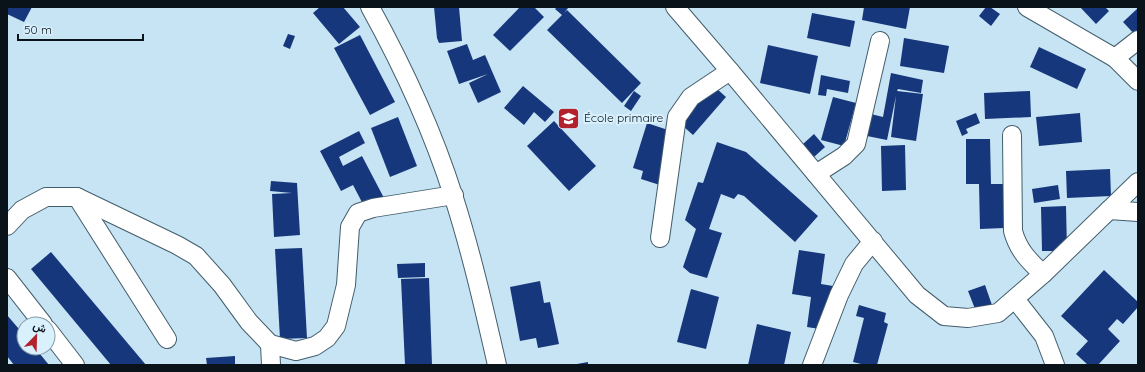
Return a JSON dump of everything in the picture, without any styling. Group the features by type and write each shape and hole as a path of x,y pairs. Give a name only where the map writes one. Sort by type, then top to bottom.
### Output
{"street":[{"path":"370,7 393,48 440,158 454,195 497,365"},
{"path":"675,7 873,241 916,296 944,316 968,318 998,313 1042,274 1138,182"},
{"path":"1027,7 1115,58 1138,81"},
{"path":"1115,58 1138,40"},
{"path":"816,174 844,156 856,144 880,41"},
{"path":"660,238 677,117 690,97 730,71"},
{"path":"1012,134 1013,231 1016,243 1025,256 1042,274"},
{"path":"7,226 22,210 46,197 77,197 177,245 196,256 222,285 249,322 270,344 296,350 315,346 327,338 336,326 346,285 350,227 358,213 373,208 454,195"},
{"path":"77,197 167,339"},
{"path":"1109,210 1138,212"},
{"path":"812,365 839,295 854,264 873,241"},
{"path":"7,278 37,316"},
{"path":"1015,299 1044,336 1055,365"},
{"path":"56,340 75,365"},
{"path":"270,344 271,365"}],"building":[{"path":"7,7 32,7 24,22 7,14"},
{"path":"320,7 343,7 360,27 339,44 313,13"},
{"path":"434,7 459,7 462,41 439,43 437,38"},
{"path":"520,7 534,7 544,17 510,51 493,35"},
{"path":"557,7 568,8 564,13 567,10 641,83 622,103 547,30 562,15 555,9"},
{"path":"864,7 910,7 906,29 862,20"},
{"path":"986,7 990,7 1000,14 991,26 979,16"},
{"path":"1080,7 1105,7 1109,11 1096,24"},
{"path":"1138,8 1138,38 1123,22"},
{"path":"812,13 855,21 850,47 807,38"},
{"path":"288,34 295,36 290,49 283,46"},
{"path":"360,35 395,102 370,115 334,48"},
{"path":"904,38 949,46 944,73 900,66"},
{"path":"467,44 473,60 485,55 501,92 478,103 469,83 488,74 459,84 447,51"},
{"path":"768,45 818,56 810,94 760,83"},
{"path":"1039,47 1086,69 1077,89 1030,67"},
{"path":"891,73 923,80 921,93 898,89 897,91 923,94 916,141 891,137 896,96 887,140 867,136 871,114 883,117"},
{"path":"821,75 850,81 848,93 827,89 826,96 818,95"},
{"path":"706,79 726,97 693,135 673,117"},
{"path":"523,86 554,112 545,122 534,112 524,125 504,108"},
{"path":"634,91 641,96 631,111 624,106"},
{"path":"1030,91 1031,117 985,119 984,93"},
{"path":"833,97 856,103 844,146 821,140"},
{"path":"976,113 980,123 966,129 968,133 962,136 956,121"},
{"path":"1080,113 1082,142 1039,146 1036,117"},
{"path":"398,117 417,166 390,177 371,128"},
{"path":"554,121 596,166 569,191 527,146"},
{"path":"647,123 680,134 663,186 641,179 643,171 633,168"},
{"path":"359,131 365,143 339,157 343,166 362,156 384,198 365,208 353,185 341,191 320,151"},
{"path":"814,134 825,147 814,157 803,144"},
{"path":"966,139 990,139 991,184 1003,184 1004,228 980,229 979,184 966,184"},
{"path":"717,142 746,152 818,216 795,242 744,196 738,194 734,199 721,194 709,229 722,233 707,278 690,273 683,267 696,229 685,220 698,182 703,183"},
{"path":"905,145 906,190 882,191 881,146"},
{"path":"1110,169 1111,196 1067,198 1066,171"},
{"path":"271,181 297,183 300,235 274,237 272,194 292,193 270,191"},
{"path":"1058,185 1060,199 1034,203 1032,189"},
{"path":"1066,206 1067,251 1042,251 1041,207"},
{"path":"302,248 307,338 280,339 275,249"},
{"path":"799,250 825,254 821,284 839,287 832,331 807,327 811,297 792,294"},
{"path":"51,252 146,365 111,365 31,269"},
{"path":"425,263 425,277 398,278 397,264"},
{"path":"1104,270 1138,302 1138,307 1123,324 1117,319 1108,329 1120,341 1098,365 1088,365 1076,354 1088,341 1061,316"},
{"path":"429,278 432,365 405,365 401,279"},
{"path":"540,281 544,303 550,302 559,344 538,348 536,338 520,341 510,287"},
{"path":"985,285 993,308 977,314 968,291"},
{"path":"691,289 719,297 706,349 677,342"},
{"path":"859,305 886,313 884,322 888,324 877,365 865,365 853,362 864,318 856,316"},
{"path":"7,315 16,326 16,356 42,356 49,365 14,365 7,356"},
{"path":"757,324 791,332 784,365 748,365"},
{"path":"235,356 235,365 207,365 206,358"},
{"path":"588,362 588,365 577,365 577,364"}],"place":[{"name":"École primaire","path":"568,118"}]}
